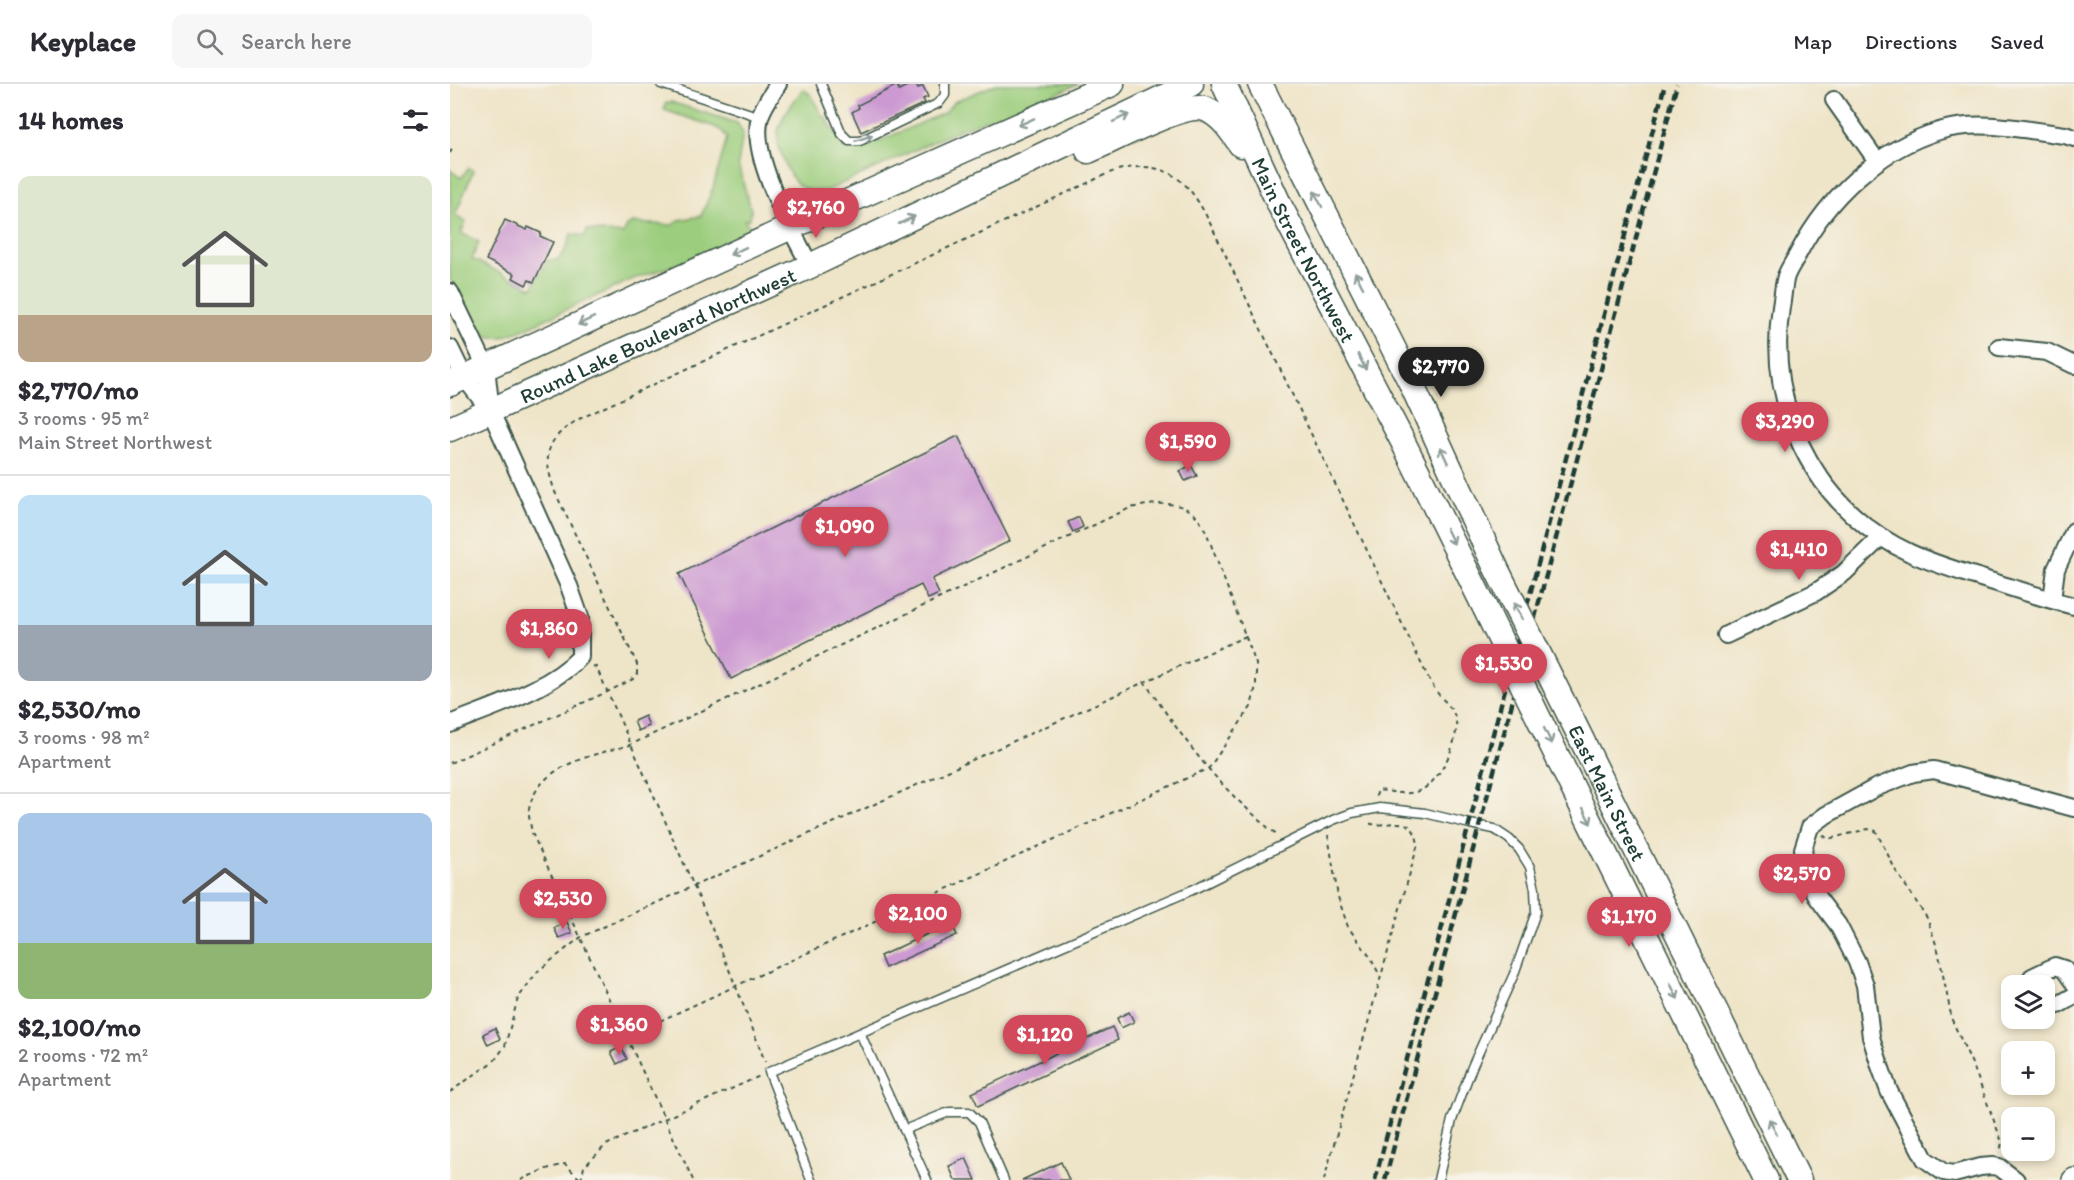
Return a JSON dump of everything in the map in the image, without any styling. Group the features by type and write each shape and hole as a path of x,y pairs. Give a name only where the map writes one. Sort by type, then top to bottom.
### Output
{"main road":[{"name":"Round Lake Boulevard Northwest","path":"457,380 1087,91 1112,84"},
{"name":"Round Lake Boulevard Northwest","path":"450,429 810,266 1191,84"},
{"name":"Main Street Northwest","path":"1224,84 1280,206 1402,440 1485,608"},
{"name":"Main Street Northwest","path":"1260,84 1411,383 1495,566"},
{"path":"994,179 1033,173 1178,111 1203,108 1221,119 1250,160 1264,171"},
{"name":"East Main Street","path":"1495,566 1799,1180"},
{"name":"East Main Street","path":"1485,608 1766,1180"}],"street":[{"path":"778,84 760,117 758,142 766,172 810,266"},
{"path":"1834,100 1877,161"},
{"path":"2074,138 2065,135 1975,125 1941,130 1916,140 1877,161 1849,186 1812,227 1786,276 1778,327 1782,390 1800,445 1832,495 1854,517 1881,537 1920,559 2074,606"},
{"path":"450,292 486,367 491,412 569,586 580,618 580,657 570,668 526,692 450,724"},
{"path":"1999,347 2047,352 2074,365"},
{"path":"450,348 457,380 491,412"},
{"path":"2052,600 2056,569 2074,531"},
{"path":"1726,635 1816,592 1844,573 1881,537"},
{"path":"2016,1180 1999,1167 1980,1167 1954,1174 1943,1172 1926,1159 1889,1090 1874,1050 1865,985 1857,962 1838,925 1817,897 1807,874 1803,849 1810,827 1826,815 1875,789 1913,773 1934,770 2074,808"},
{"path":"2036,975 2055,966 2064,969 2074,983"},
{"path":"2055,1005 2074,996"}],"lane":[{"path":"661,84 760,117"},
{"path":"821,84 842,134 849,141 860,141 939,103 945,95 945,84"},
{"path":"811,1180 769,1072 1192,890 1326,823 1352,813 1380,808 1425,813 1494,829 1519,849 1530,867 1535,889 1536,912 1528,940 1472,1067 1452,1120 1438,1180"},
{"path":"860,1033 927,1180"},
{"path":"904,1130 949,1112 969,1112 979,1122 1004,1180"}],"path":[{"path":"450,153 454,145"},
{"path":"450,763 607,692 633,679 637,674 637,664 555,492 548,472 549,449 560,431 590,414 1079,187 1120,170 1145,166 1166,170 1184,183 1198,202 1419,659 1439,695 1452,709 1456,721 1456,734 1441,773 1419,791 1404,793 1378,790 1372,809 1371,824 1382,826 1398,822 1408,825 1416,832 1418,844 1323,1180"},
{"path":"627,1036 1209,768 1251,707 1256,686 1256,664 1207,534 1197,517 1180,506 1156,503 1130,508 630,745 576,761 552,774 537,790 528,811 532,833 693,1180"},
{"path":"450,1092 495,1060 505,1046 518,998 538,971 581,937 1246,636"},
{"path":"580,657 596,667 694,885 769,1072 606,1145 584,1167 581,1180"},
{"path":"1144,681 1174,726 1209,768 1265,825 1290,841"},
{"path":"1326,823 1338,897 1348,927 1371,958 1380,976"},
{"path":"1810,827 1828,839 1868,829 1876,831 1896,871 1927,918 1938,950 1952,1020 1974,1068 2002,1142 1999,1167"},
{"path":"521,1180 543,1170 565,1164 581,1180"}],"green space":[{"path":"996,84 1078,84 1036,103 963,128 828,190 812,191 800,186 790,175 780,151 778,137 781,121 803,89 811,95 822,116 825,116 843,143 855,148 863,148 944,113 954,102"},
{"path":"671,102 737,123 743,133 738,165 751,210 750,219 744,220 751,228 747,234 694,259 633,279 520,331 503,337 490,337 479,331 450,279 450,170 461,178 469,168 473,171 455,216 466,222 461,233 479,242 472,259 532,288 548,260 557,260 562,255 571,234 585,236 587,230 623,234 627,226 633,223 673,225 679,220 701,216 713,188 727,138 715,127 664,110 666,103"}],"building":[{"path":"916,84 918,88 923,86 928,97 923,99 925,103 861,132 852,112 859,108 858,105 897,85 899,90"},
{"path":"505,220 527,230 528,227 553,242 534,282 529,280 526,285 513,278 515,274 486,260"},
{"path":"958,436 1010,541 932,579 939,594 928,599 921,585 731,679 679,574"},
{"path":"1191,465 1197,476 1185,481 1180,471"},
{"path":"1079,517 1083,527 1073,532 1068,522"},
{"path":"645,716 649,726 638,731 634,721"},
{"path":"567,922 572,933 559,938 554,928"},
{"path":"951,923 957,935 885,968 880,956"},
{"path":"1129,1012 1134,1022 1121,1028 1117,1018"},
{"path":"1112,1027 1118,1040 978,1106 972,1093"},
{"path":"495,1028 500,1039 488,1045 483,1034"},
{"path":"621,1047 627,1059 617,1064 611,1052"},
{"path":"966,1158 976,1180 955,1180 949,1166"},
{"path":"1061,1162 1069,1180 1022,1180"}],"railway":[{"path":"1375,1180 1665,84"},
{"path":"1385,1180 1677,84"}]}
